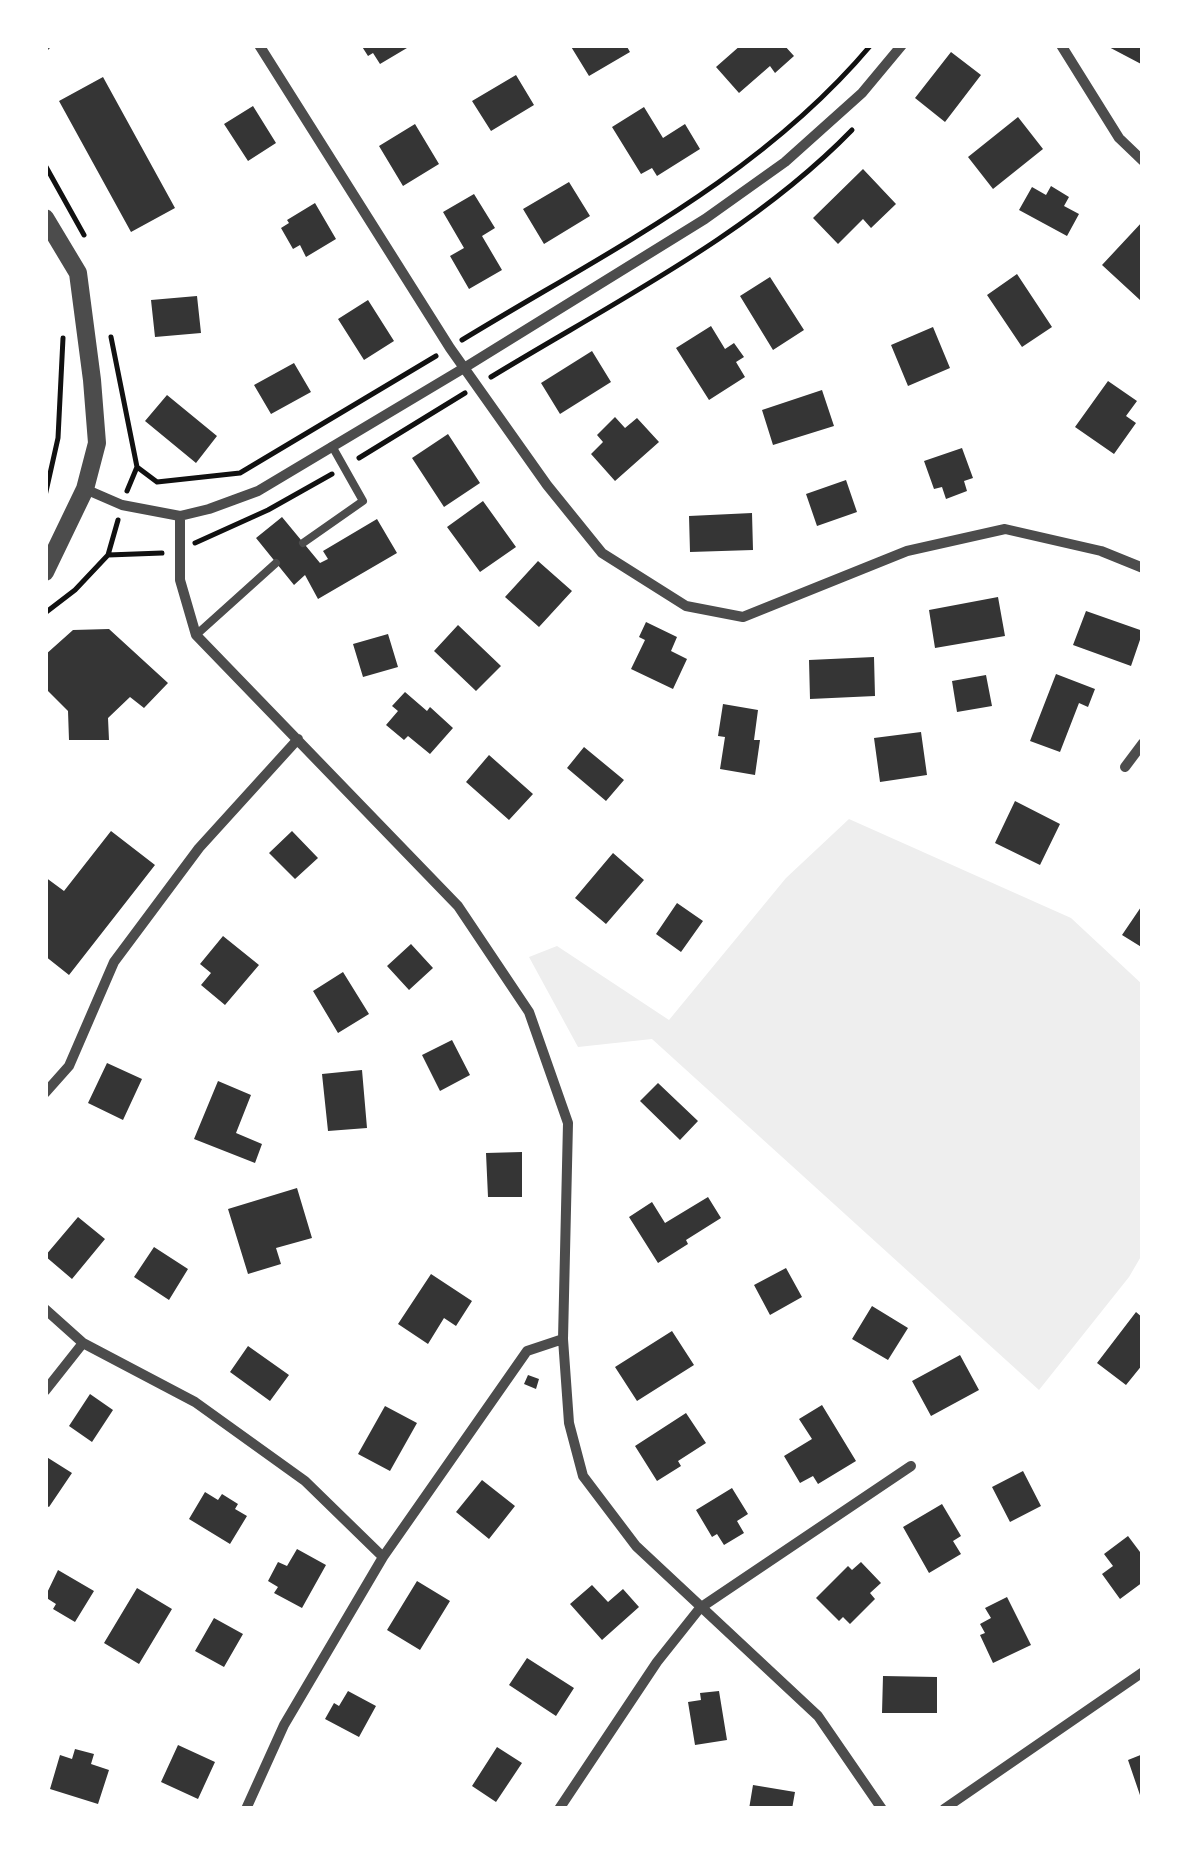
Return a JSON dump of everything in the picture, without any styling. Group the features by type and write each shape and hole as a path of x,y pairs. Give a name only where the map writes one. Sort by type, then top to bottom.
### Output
{"street":[{"path":"259,45 450,348 547,485 602,553 686,606 744,617 907,552 1005,529 1101,551 1143,568"},
{"path":"85,489 122,504 180,516 258,491 705,219 785,162 862,93 902,45"},
{"path":"1061,45 1119,138 1143,161"},
{"path":"45,218 78,273 96,443 85,489 45,572"},
{"path":"180,516 180,580 196,635 458,906 529,1012 568,1123 563,1339 568,1422 583,1476 636,1546 818,1716 882,1809"},
{"path":"45,1093 70,1066 114,962 200,848 298,739"},
{"path":"1125,767 1143,743"},
{"path":"45,1309 83,1343 195,1402 305,1481 384,1556"},
{"path":"246,1809 284,1724 384,1556 527,1351 563,1339"},
{"path":"45,1391 83,1343"},
{"path":"559,1809 656,1662 700,1608 911,1466"},
{"path":"944,1809 1143,1672"}],"lane":[{"path":"304,543 363,502 332,446"},
{"path":"196,635 276,563"}],"path":[{"path":"137,466 157,482 240,473 714,187 772,144 843,78 871,45"},
{"path":"45,496 58,438 62,338"}],"shaded area":[{"path":"849,819 1071,918 1143,985 1143,1253 1129,1277 1039,1390 652,1039 578,1047 529,957 557,946 669,1020 786,878"}],"building":[{"path":"361,45 412,45 380,64"},
{"path":"570,45 626,45 630,52 589,76"},
{"path":"741,45 784,45 794,56 775,73 770,66 739,93 716,67"},
{"path":"1105,45 1143,45 1143,65"},
{"path":"951,52 981,75 945,122 915,98"},
{"path":"516,75 534,105 491,131 472,101"},
{"path":"103,77 175,208 131,232 59,101"},
{"path":"253,106 276,143 248,161 224,124"},
{"path":"644,107 663,138 685,124 700,149 657,176 652,168 641,174 612,127"},
{"path":"1018,117 1043,149 993,189 968,157"},
{"path":"415,124 439,164 403,186 379,146"},
{"path":"863,169 896,204 871,228 863,219 838,244 813,218"},
{"path":"569,182 590,216 544,244 523,209"},
{"path":"1051,186 1069,197 1064,206 1079,214 1067,236 1019,210 1032,187 1046,195"},
{"path":"474,194 495,228 482,236 502,270 469,289 450,256 464,248 443,212"},
{"path":"315,203 336,239 306,257 300,245 293,249 281,228"},
{"path":"1143,221 1143,297 1140,300 1102,265"},
{"path":"1017,274 1052,327 1022,347 987,295"},
{"path":"770,277 804,330 773,350 740,296"},
{"path":"197,296 201,333 155,337 151,300"},
{"path":"368,300 394,341 364,360 338,319"},
{"path":"711,326 725,349 734,343 744,357 736,362 745,377 709,400 676,348"},
{"path":"933,327 950,368 908,386 891,345"},
{"path":"592,351 611,382 560,414 541,383"},
{"path":"294,363 311,392 271,414 254,385"},
{"path":"1108,381 1137,401 1126,416 1136,423 1114,454 1075,427"},
{"path":"822,390 834,426 773,445 762,410"},
{"path":"167,395 217,436 196,463 145,421"},
{"path":"615,417 625,428 637,418 659,442 615,481 591,454 603,442 597,435"},
{"path":"448,434 480,483 444,507 412,458"},
{"path":"962,448 973,478 964,481 967,491 946,499 942,487 934,489 924,461"},
{"path":"846,480 857,512 817,526 806,494"},
{"path":"483,501 516,547 480,572 447,527"},
{"path":"752,513 753,550 690,552 689,516"},
{"path":"282,517 320,563 328,559 323,551 377,519 397,553 318,599 305,575 294,585 256,538"},
{"path":"538,561 572,591 539,627 505,597"},
{"path":"998,597 1005,636 935,648 929,610"},
{"path":"1086,611 1143,631 1131,666 1073,645"},
{"path":"646,622 677,637 671,651 687,659 673,689 631,669 645,640 639,637"},
{"path":"458,625 501,666 476,691 434,651"},
{"path":"109,629 168,683 144,708 130,697 108,718 109,740 69,740 68,711 48,691 45,694 45,655 73,630"},
{"path":"388,634 398,667 363,677 353,644"},
{"path":"874,657 875,696 810,699 809,660"},
{"path":"1056,674 1095,689 1088,707 1079,703 1060,752 1030,741"},
{"path":"986,675 992,706 957,712 952,681"},
{"path":"405,692 453,728 430,754 386,725 398,711 392,706"},
{"path":"723,704 758,710 754,740 760,740 755,775 720,769 725,737 718,736"},
{"path":"921,732 927,775 880,782 874,738"},
{"path":"584,747 624,780 606,801 567,768"},
{"path":"489,755 533,794 509,820 466,782"},
{"path":"1015,801 1060,824 1040,865 995,843"},
{"path":"111,831 155,865 69,975 45,956 45,877 64,891"},
{"path":"292,831 318,858 295,879 269,853"},
{"path":"613,853 644,880 606,924 575,898"},
{"path":"677,903 703,921 681,952 656,934"},
{"path":"1143,909 1143,948 1122,935"},
{"path":"223,936 259,965 225,1005 201,985 211,973 200,964"},
{"path":"411,944 433,968 409,990 387,966"},
{"path":"343,972 369,1014 338,1033 313,991"},
{"path":"452,1040 470,1075 440,1091 422,1055"},
{"path":"107,1063 142,1079 123,1120 88,1103"},
{"path":"362,1070 367,1128 328,1131 322,1074"},
{"path":"218,1081 251,1095 236,1133 262,1144 255,1163 194,1139"},
{"path":"658,1083 698,1121 680,1140 640,1101"},
{"path":"522,1152 522,1197 488,1197 486,1153"},
{"path":"297,1188 312,1238 276,1248 281,1264 248,1274 228,1209"},
{"path":"708,1197 721,1218 658,1263 629,1217 652,1202 665,1223"},
{"path":"78,1217 105,1239 72,1279 45,1256"},
{"path":"154,1247 188,1269 169,1300 134,1277"},
{"path":"786,1268 802,1297 770,1315 754,1285"},
{"path":"431,1274 472,1301 456,1326 444,1318 428,1344 398,1324"},
{"path":"872,1306 908,1328 888,1360 852,1339"},
{"path":"1136,1312 1143,1318 1143,1364 1126,1385 1097,1363"},
{"path":"672,1331 694,1365 637,1401 615,1367"},
{"path":"248,1346 289,1375 270,1401 230,1372"},
{"path":"960,1355 979,1390 931,1416 912,1381"},
{"path":"528,1375 539,1379 536,1389 524,1384"},
{"path":"90,1394 113,1410 92,1442 69,1426"},
{"path":"822,1405 856,1461 818,1484 813,1476 800,1483 784,1456 812,1439 799,1419"},
{"path":"385,1406 417,1423 390,1471 358,1454"},
{"path":"686,1413 706,1443 657,1481 635,1446"},
{"path":"45,1456 72,1473 49,1507 45,1505"},
{"path":"1023,1471 1041,1506 1010,1522 992,1487"},
{"path":"482,1480 515,1506 489,1539 456,1512"},
{"path":"732,1488 748,1514 737,1521 744,1533 724,1545 717,1534 712,1537 696,1510"},
{"path":"205,1492 218,1500 222,1494 238,1504 235,1509 247,1516 230,1544 189,1519"},
{"path":"942,1504 961,1536 953,1541 961,1554 929,1573 903,1527"},
{"path":"1128,1536 1143,1556 1143,1582 1120,1599 1102,1574 1113,1566 1104,1554"},
{"path":"297,1549 326,1565 302,1608 274,1593 278,1587 268,1581 278,1562 287,1566"},
{"path":"861,1562 881,1583 870,1593 875,1599 850,1624 843,1617 839,1621 816,1598 848,1566 852,1570"},
{"path":"58,1570 94,1591 75,1622 53,1609 56,1604 45,1597"},
{"path":"417,1581 450,1601 420,1650 387,1630"},
{"path":"592,1585 608,1602 623,1589 639,1607 602,1640 570,1604"},
{"path":"137,1588 172,1609 139,1664 104,1643"},
{"path":"1007,1597 1031,1645 993,1663 980,1635 985,1633 980,1624 991,1618 985,1608"},
{"path":"214,1618 243,1634 224,1667 195,1651"},
{"path":"527,1658 574,1688 556,1716 509,1685"},
{"path":"883,1676 937,1677 937,1713 882,1713"},
{"path":"348,1691 376,1706 359,1737 325,1719 334,1703 339,1706"},
{"path":"719,1691 727,1740 695,1745 688,1702 701,1700 700,1693"},
{"path":"178,1745 215,1762 198,1799 161,1782"},
{"path":"497,1747 522,1763 496,1802 472,1786"},
{"path":"75,1749 94,1754 91,1764 109,1770 98,1804 50,1789 60,1755 72,1759"},
{"path":"1143,1754 1143,1801 1142,1801 1128,1760"},
{"path":"753,1785 795,1792 792,1809 749,1809"}]}
